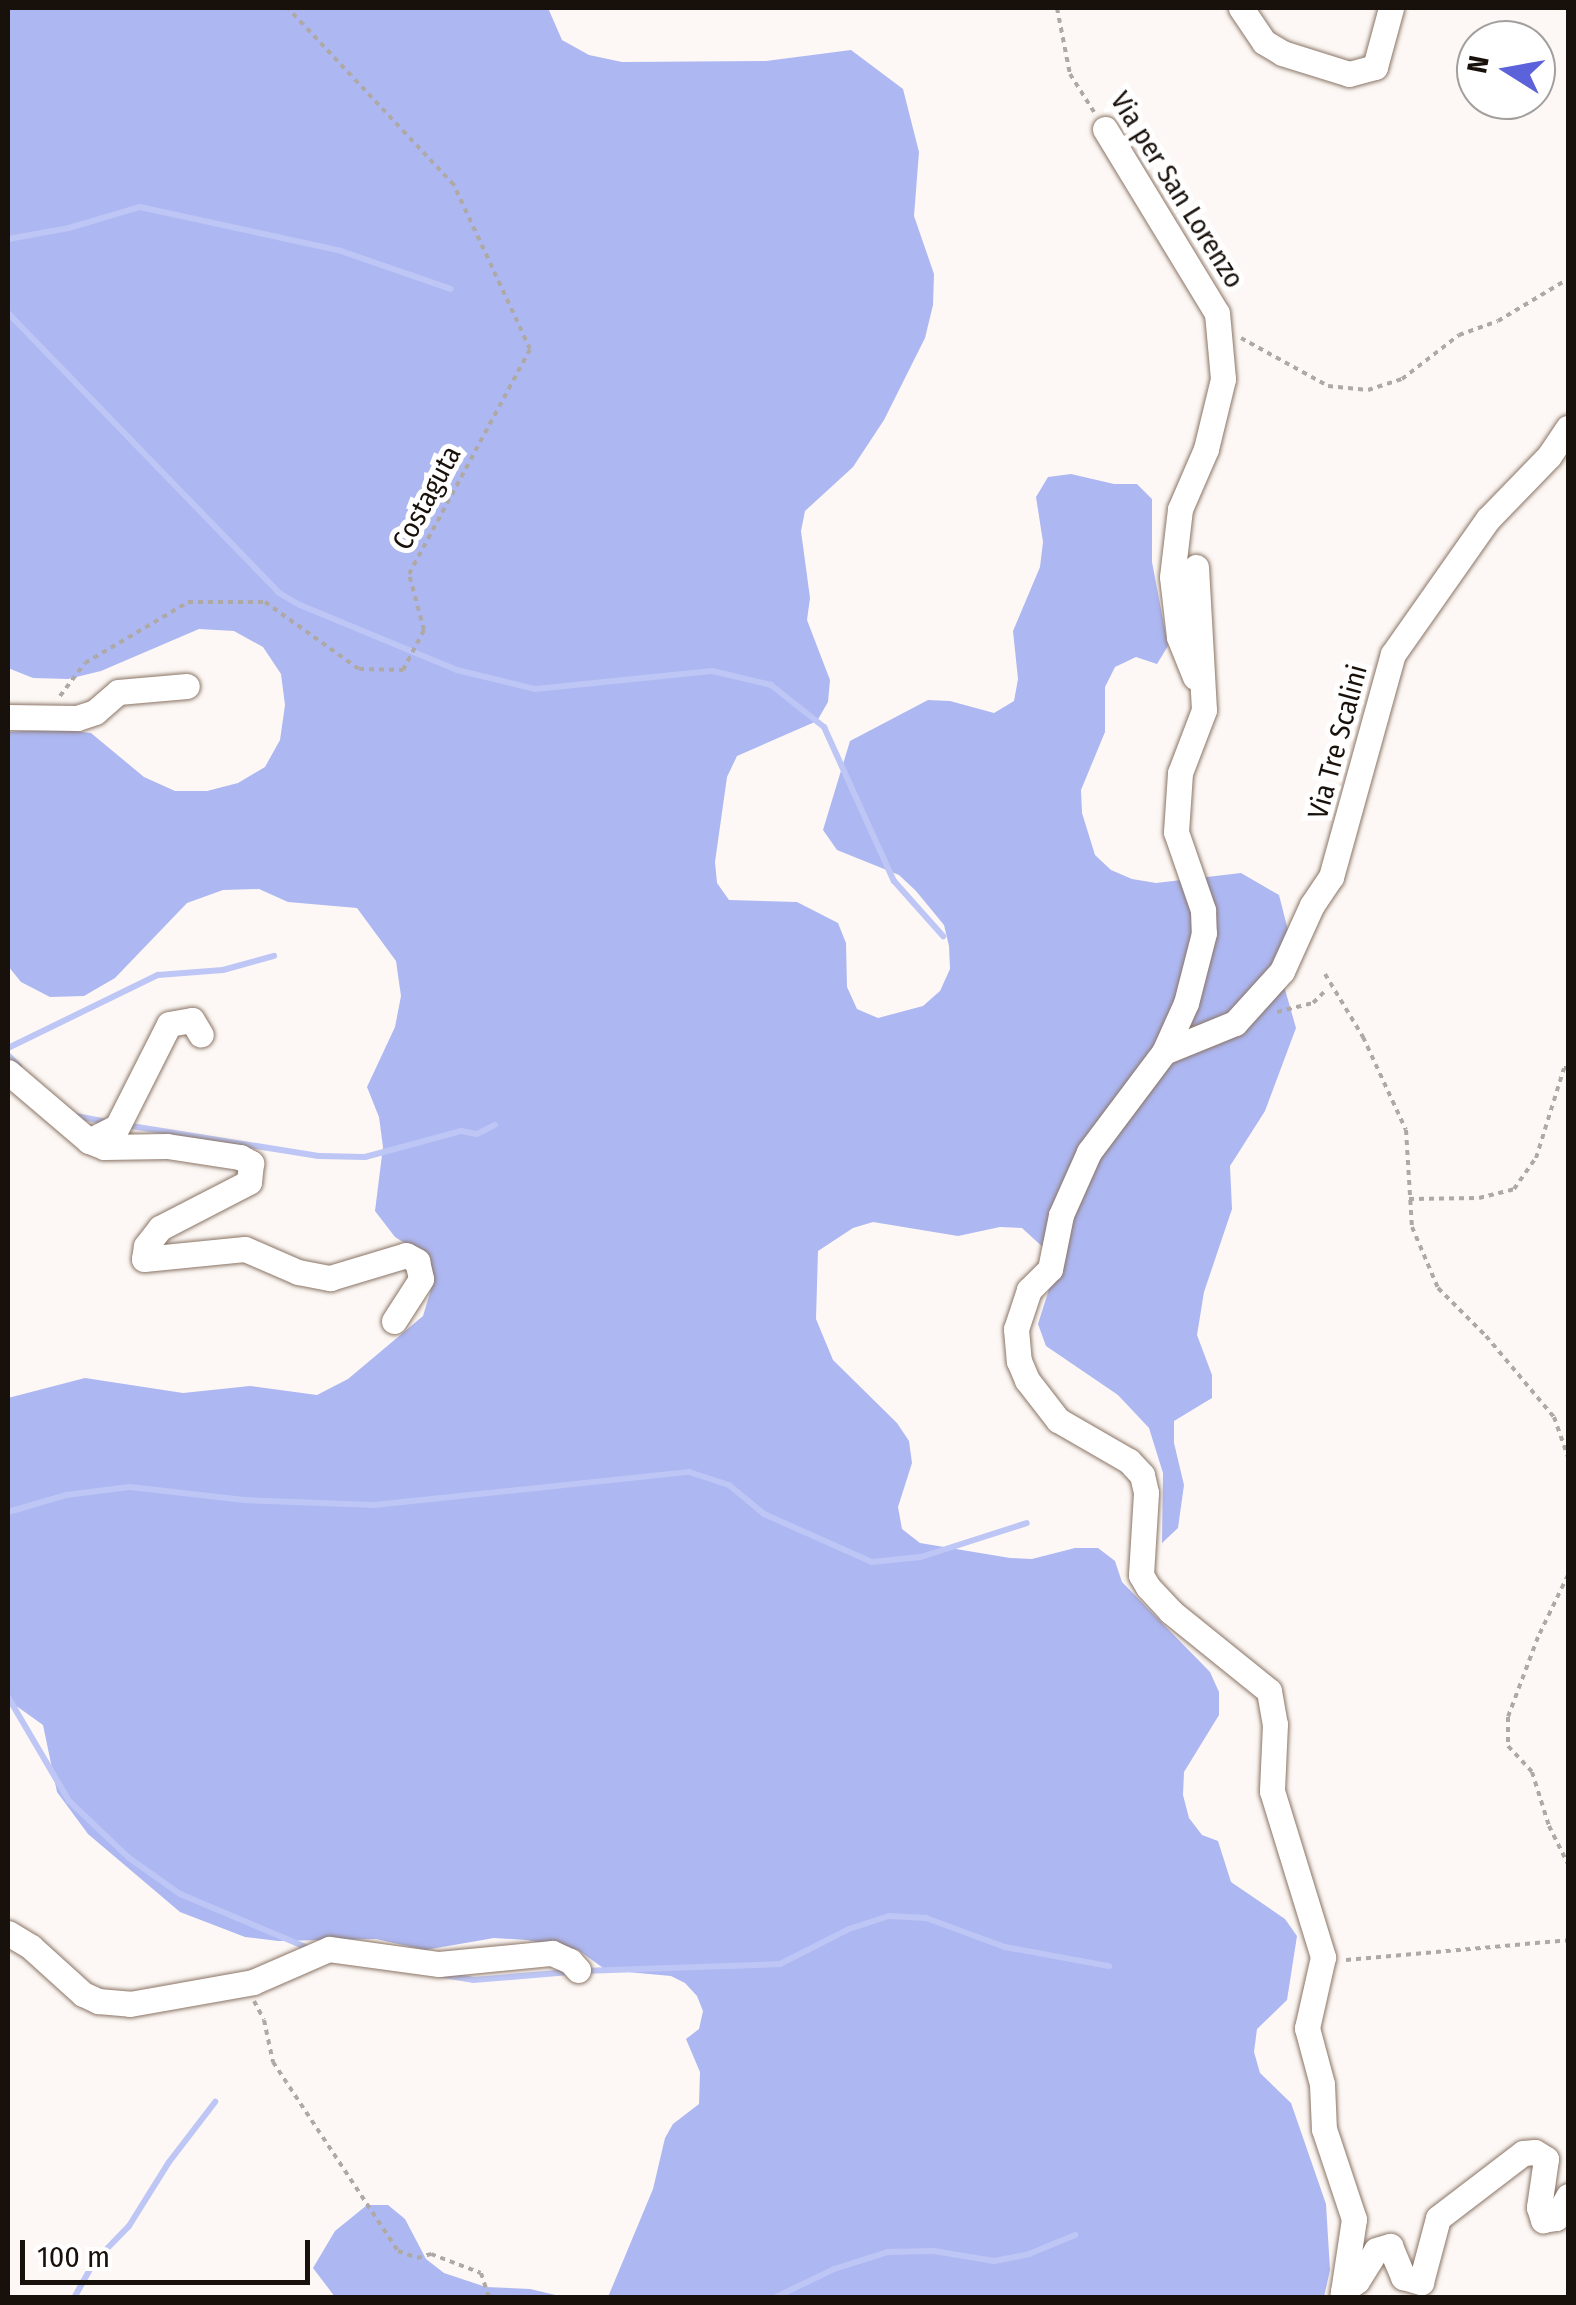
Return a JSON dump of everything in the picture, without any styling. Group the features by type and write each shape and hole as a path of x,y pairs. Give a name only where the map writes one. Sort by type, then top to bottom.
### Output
{"street":[{"path":"1241,8 1264,42 1282,53 1350,74 1374,67 1391,8"},
{"name":"Via per San Lorenzo","path":"1104,129 1217,312 1223,379 1206,449 1180,509 1172,577 1179,637 1202,696"},
{"name":"Via Tre Scalini","path":"1164,1052 1235,1022 1282,971 1312,905 1331,877 1393,654 1488,519 1549,456 1568,428"},
{"path":"1196,567 1204,710 1175,798 1176,832 1203,910 1204,933 1186,1002 1164,1052 1089,1152 1061,1215 1050,1269 1028,1290 1019,1311 1019,1361 1027,1380 1058,1420 1129,1461 1142,1475 1146,1492 1141,1574 1148,1586 1170,1612 1269,1690 1275,1724 1272,1791 1306,1895 1321,1964 1307,2028 1322,2084 1324,2129 1354,2219 1342,2294"},
{"path":"8,716 77,718 95,712 118,692 187,686"},
{"path":"89,1141 117,1127 168,1024 192,1020 202,1035"},
{"path":"8,1072 89,1141 104,1148 167,1146 240,1156 251,1163 249,1182 160,1228 146,1246 144,1258 246,1249 298,1272 330,1278 406,1255 417,1261 421,1279 394,1321"},
{"path":"8,1933 31,1947 83,1994 98,2001 130,2004 274,1976 329,1949 438,1964 552,1954 570,1960 578,1970"},
{"path":"1342,2294 1357,2281 1376,2250 1390,2246 1403,2277 1420,2282 1438,2218 1523,2153 1536,2152 1546,2159 1538,2207 1543,2220 1556,2218 1568,2196"}],"path":[{"name":"Costaguta","path":"42,717 85,664 188,602 265,602 358,669 404,670 424,630 409,574 530,349 454,185 288,8"},
{"name":"Via per San Lorenzo","path":"1057,8 1070,74 1104,129"},
{"path":"1218,328 1258,344 1274,360 1328,386 1368,390 1402,379 1459,335 1498,321 1568,278"},
{"path":"1325,974 1362,1037 1406,1130 1415,1240 1426,1254 1444,1298 1486,1336 1554,1417 1568,1457"},
{"path":"1269,1014 1314,1003 1327,989"},
{"path":"1409,1199 1479,1198 1514,1190 1536,1158 1564,1068 1568,1068"},
{"path":"1568,1575 1538,1636 1508,1717 1508,1746 1532,1772 1549,1826 1568,1864"},
{"path":"1321,1964 1568,1940"},
{"path":"244,1984 264,2020 273,2062 398,2251 417,2258 430,2254 481,2273 488,2295 494,2298"}],"shaded area":[{"path":"8,8 548,8 562,40 589,55 622,62 766,61 851,50 903,89 919,152 914,216 934,274 933,305 925,338 884,420 853,467 805,511 801,531 810,598 807,620 830,680 828,702 817,721 737,756 727,777 715,862 717,883 729,900 797,902 838,923 846,943 847,987 857,1009 878,1018 923,1006 940,991 950,969 944,925 916,891 899,875 837,850 823,830 850,741 928,700 950,701 994,713 1014,701 1018,679 1013,631 1040,567 1043,542 1036,497 1048,477 1071,474 1114,484 1137,484 1152,499 1152,562 1168,646 1157,664 1136,657 1115,667 1105,687 1105,732 1081,790 1082,813 1095,855 1111,870 1132,879 1156,883 1241,873 1279,895 1291,942 1284,986 1296,1028 1265,1111 1230,1166 1232,1209 1204,1292 1197,1335 1212,1375 1212,1398 1174,1421 1174,1443 1184,1485 1178,1528 1162,1543 1163,1473 1149,1428 1118,1395 1046,1346 1038,1324 1058,1261 1022,1228 1000,1227 958,1236 873,1222 853,1228 818,1251 816,1319 833,1360 897,1423 909,1441 912,1463 898,1507 902,1529 920,1543 1010,1558 1032,1559 1075,1548 1098,1548 1115,1561 1122,1582 1210,1672 1219,1692 1219,1715 1184,1772 1183,1795 1189,1818 1202,1835 1218,1841 1231,1882 1285,1919 1297,1936 1287,2000 1257,2029 1254,2052 1260,2073 1291,2103 1326,2204 1330,2270 1324,2297 608,2297 653,2189 665,2138 673,2124 699,2104 700,2072 686,2039 699,2029 703,2011 697,1996 685,1983 671,1976 606,1970 578,1950 527,1940 494,1938 425,1950 376,1939 278,1941 245,1937 180,1912 88,1834 57,1792 43,1725 8,1700 8,1398 85,1378 183,1393 250,1386 317,1395 348,1379 423,1316 432,1286 424,1255 395,1237 375,1211 383,1147 379,1117 367,1087 395,1027 401,996 396,961 357,908 288,902 259,889 223,890 187,903 115,978 84,996 50,997 21,982 8,966 8,732 58,729 91,733 144,777 175,791 207,791 238,783 265,767 280,740 285,705 281,674 263,647 234,631 199,629 101,671 68,679 33,678 8,668"},
{"path":"367,2205 388,2205 405,2219 426,2259 444,2273 486,2287 530,2289 564,2297 335,2297 313,2268 335,2231"}],"waterway":[{"path":"8,239 69,228 140,207 341,251 451,289"},
{"path":"8,313 279,593 300,605 457,670 535,689 712,671 771,685 824,727 894,881 943,936"},
{"path":"8,1048 158,975 223,970 274,956"},
{"path":"8,1055 19,1066"},
{"path":"76,1116 108,1122"},
{"path":"125,1125 319,1156 365,1157 461,1131 477,1134 495,1125"},
{"path":"8,1512 66,1495 130,1487 244,1500 374,1505 689,1472 729,1485 764,1514 872,1562 921,1557 1027,1523"},
{"path":"8,1697 69,1801 129,1858 180,1894 308,1948"},
{"path":"582,1971 780,1964 849,1929 889,1916 926,1918 1005,1947 1109,1966"},
{"path":"443,1975 473,1980 570,1972"},
{"path":"74,2298 94,2262 129,2226 169,2162 215,2102"},
{"path":"774,2298 834,2269 888,2252 934,2251 994,2261 1029,2254 1075,2235"}]}
